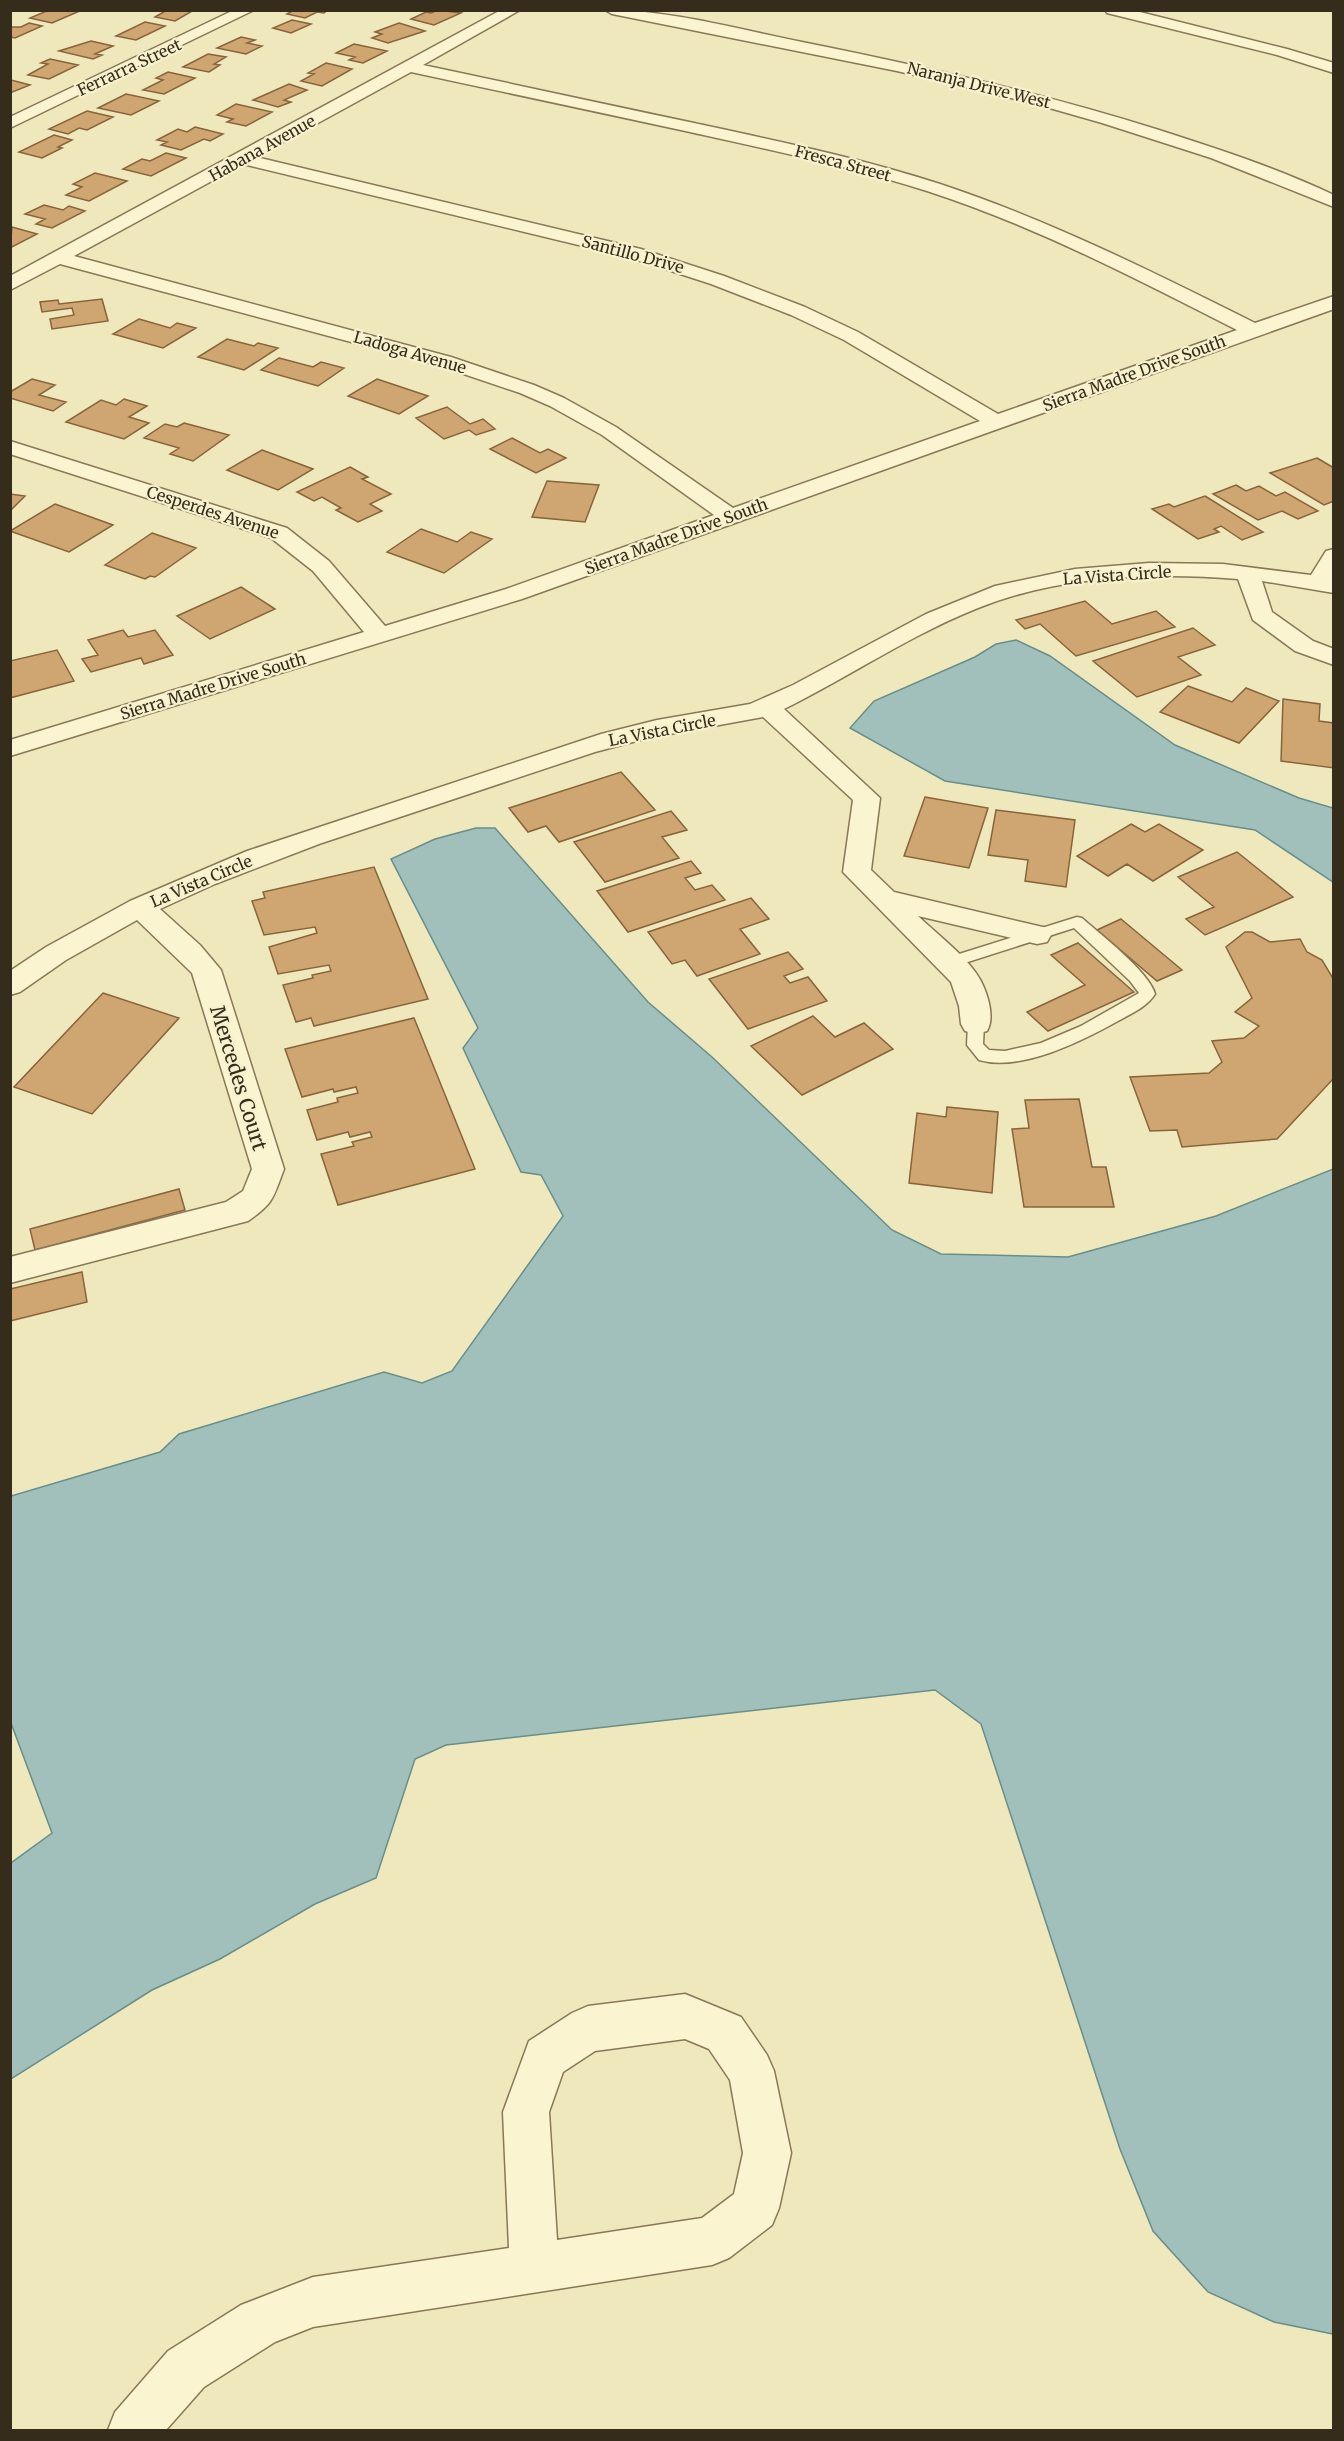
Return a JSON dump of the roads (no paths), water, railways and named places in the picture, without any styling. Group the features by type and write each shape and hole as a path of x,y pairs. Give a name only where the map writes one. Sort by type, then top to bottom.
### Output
{"street":[{"name":"Ferrarra Street","path":"10,123 247,10"},
{"name":"Habana Avenue","path":"10,285 513,10"},
{"name":"Naranja Drive West","path":"612,10 922,71 1049,102 1129,125 1230,159 1334,202"},
{"path":"1112,10 1282,52 1334,68"},
{"name":"Fresca Street","path":"409,67 769,144 896,177 968,199 1061,236 1253,330"},
{"name":"Santillo Drive","path":"242,159 634,253 691,270 770,299 854,338 996,422"},
{"name":"Ladoga Avenue","path":"60,258 444,361 527,389 557,402 609,431 729,516"},
{"name":"Sierra Madre Drive South","path":"10,748 514,594 1334,302"},
{"name":"Cesperdes Avenue","path":"10,447 279,533 295,542 312,557 380,635"},
{"path":"1326,584 1334,556"},
{"name":"La Vista Circle","path":"10,986 41,963 140,907 229,868 356,822 613,738 680,724 730,717 767,706 967,604 1035,582 1120,572 1213,569 1326,584"},
{"path":"1248,573 1261,615 1304,646 1334,658"},
{"path":"767,706 867,798 857,872 964,978 974,1006 976,1024"},
{"path":"885,900 1037,935"},
{"name":"Mercedes Court","path":"10,1270 236,1212 256,1199 268,1169 206,969 140,907"},
{"path":"133,2430 186,2369 259,2323 313,2302 712,2241 755,2208 767,2153 751,2071 725,2033 685,2016 588,2029 545,2058 526,2112 534,2267"}],"lane":[{"path":"950,963 1077,922 1136,977 1145,987 1147,994 1142,1000 1094,1028 1023,1054 994,1057 980,1052 975,1045 976,1024"}],"water":[{"path":"1016,640 1050,656 1175,745 1299,798 1333,808 1333,882 1255,830 945,781 850,728 874,701 975,657 996,644"},
{"path":"476,828 495,828 648,1002 712,1057 892,1230 941,1254 1068,1257 1216,1216 1333,1169 1333,2334 1274,2322 1208,2292 1153,2231 1120,2149 981,1724 935,1690 446,1745 415,1759 376,1878 315,1904 220,1959 152,1990 11,2079 11,1863 52,1833 11,1723 11,1496 160,1452 179,1434 384,1372 422,1383 452,1371 563,1216 541,1175 521,1172 463,1048 478,1028 391,859 435,839"}]}
